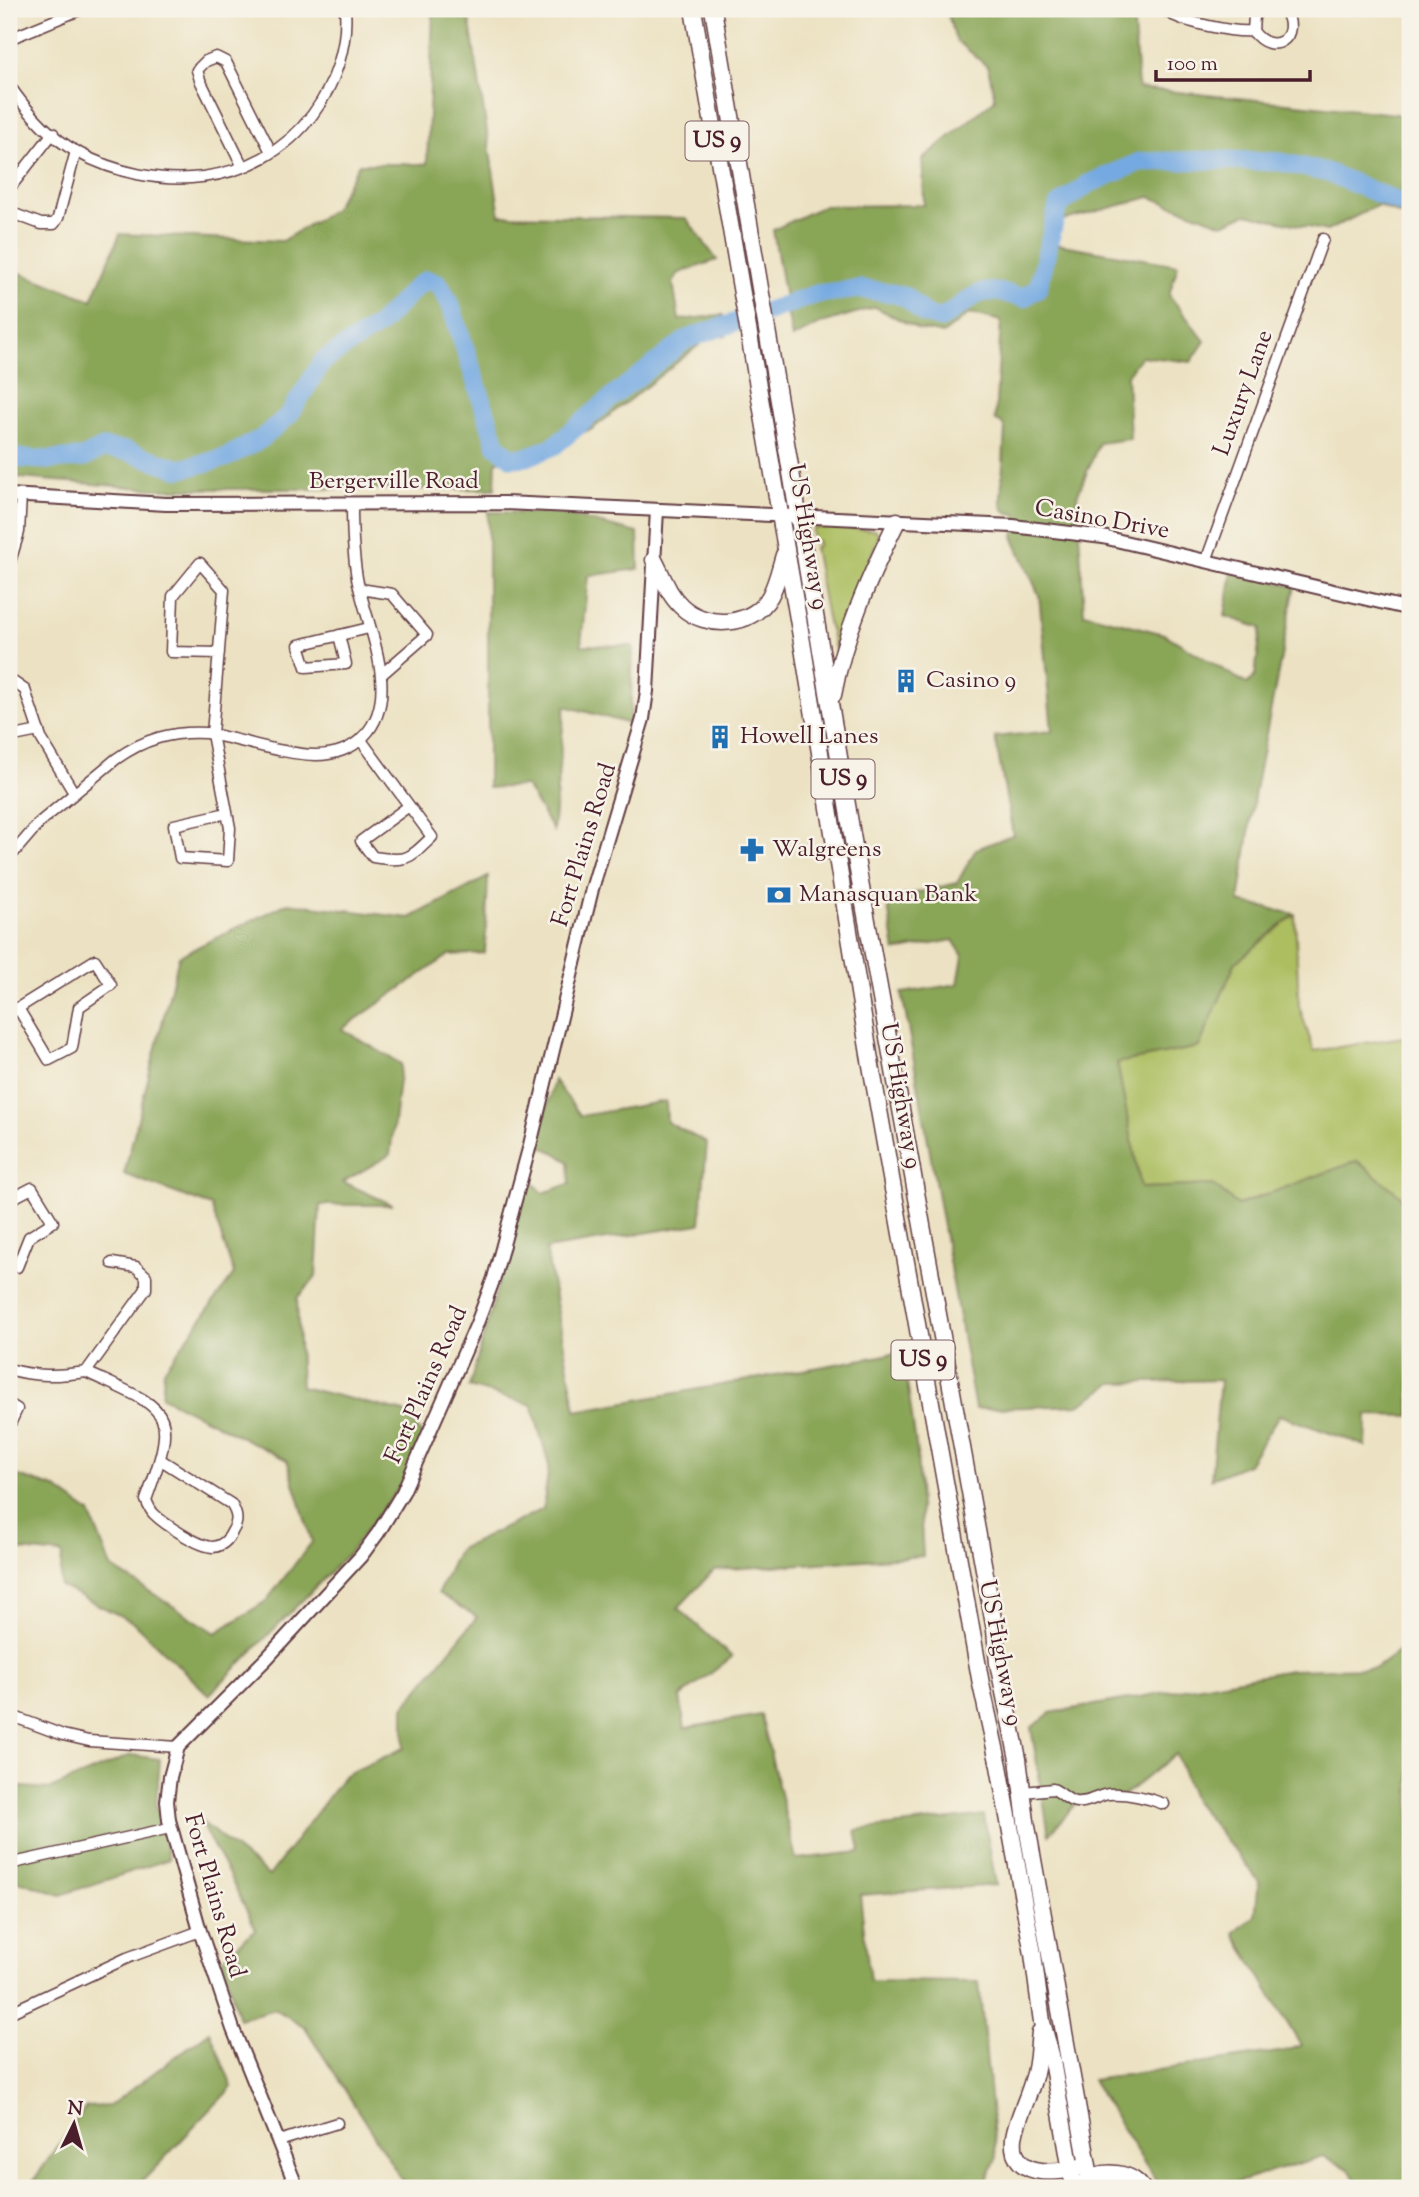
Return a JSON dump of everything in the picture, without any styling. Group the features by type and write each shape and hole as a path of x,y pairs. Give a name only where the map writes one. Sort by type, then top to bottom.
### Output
{"highway":[{"name":"US Highway 9","path":"693,9 869,1054 1074,2188"},
{"name":"US Highway 9","path":"713,9 860,882 995,1630 1000,1674 1024,1792 1026,1821 1087,2179"},
{"path":"831,707 839,663 851,628 897,521"},
{"path":"654,560 679,605 702,618 724,622 747,617 763,606 770,596 786,549"},
{"path":"1042,2022 1037,2069 1016,2129 1014,2147 1021,2162 1027,2168 1049,2172 1071,2169 1087,2179 1119,2174 1136,2181 1142,2188"}],"street":[{"path":"9,39 82,9"},
{"path":"9,85 32,115 76,151 115,168 162,179 206,178 243,167 271,152 298,132 327,92 340,60 345,9"},
{"path":"1253,31 1254,16 1261,9"},
{"path":"1166,11 1171,15 1231,30 1253,31 1266,43 1277,44 1288,36 1291,24 1284,9"},
{"path":"243,167 198,74 199,66 205,61 216,57 226,62 271,152"},
{"path":"9,189 53,133"},
{"path":"9,212 41,224 54,224 76,151"},
{"name":"Luxury Lane","path":"1206,561 1323,239"},
{"path":"9,565 19,532 15,495"},
{"name":"Bergerville Road","path":"15,495 166,504 505,503 780,515"},
{"path":"9,858 40,822 116,759 141,743 169,734 188,732 212,734 316,755 344,750 361,740 376,720 383,694 354,560 352,504"},
{"name":"Fort Plains Road","path":"297,2188 226,2010 200,1931 170,1828 167,1792 178,1747 284,1640 378,1533 402,1492 477,1326 509,1224 585,912 643,719 657,510"},
{"name":"Casino Drive","path":"780,515 1013,526 1103,537 1410,609"},
{"path":"219,653 171,652 173,596 200,563 223,590 219,653 212,734 230,828 228,861 180,858 174,825 227,813"},
{"path":"360,589 392,594 427,635 381,675"},
{"path":"339,635 346,664 306,667 299,645 339,635 369,628"},
{"path":"9,680 25,690 39,731 74,793"},
{"path":"9,737 39,731"},
{"path":"361,740 432,837 411,857 397,861 373,857 362,842 409,806"},
{"path":"95,960 111,985 79,1007 72,1048 48,1060 13,1011 95,960"},
{"path":"9,1200 32,1188 53,1222 29,1237 17,1267 9,1264"},
{"path":"86,1372 146,1289 146,1276 136,1267 112,1263"},
{"path":"9,1369 31,1375 62,1376 86,1372 145,1399 160,1412 166,1427 161,1460 146,1500 152,1513 205,1546 215,1547 228,1540 236,1525 237,1513 231,1504 161,1460"},
{"path":"9,1404 17,1409 9,1426"},
{"path":"9,1715 63,1735 89,1741 178,1747"},
{"path":"1024,1792 1053,1789 1071,1801 1078,1802 1105,1794 1119,1794 1164,1804"},
{"path":"9,1864 170,1828"},
{"path":"9,2013 138,1953 200,1931"},
{"path":"279,2141 337,2123"}],"green space":[{"path":"946,9 1133,9 1138,88 1396,114 1410,125 1410,219 1378,205 1327,231 1246,214 1223,224 1150,197 1061,221 1045,242 1178,265 1169,295 1205,341 1191,362 1141,356 1127,375 1130,439 1099,443 1077,496 1084,613 1164,634 1247,684 1255,676 1261,628 1225,616 1232,572 1295,586 1255,790 1239,902 1295,914 1235,963 1199,1047 1117,1063 1141,1188 1213,1185 1238,1205 1357,1161 1401,1196 1410,1236 1410,1416 1367,1415 1366,1446 1279,1415 1248,1464 1211,1479 1220,1380 1113,1383 1079,1405 975,1409 902,993 958,984 963,956 953,940 895,951 887,900 957,883 976,849 1013,835 995,737 1052,731 1039,595 1014,539 1017,514 1003,509 1001,500 1005,428 1001,422 995,420 1001,321 970,313 943,334 918,329 875,307 822,323 792,338 773,230 823,206 924,205 923,159 995,99 988,67 956,40"},
{"path":"468,11 500,215 686,218 717,260 679,273 673,282 679,320 723,315 726,336 713,334 592,429 496,462 495,489 152,489 9,477 9,269 92,300 120,234 282,241 333,210 359,164 427,164 433,12"},
{"path":"488,512 562,514 638,533 639,569 588,576 581,645 633,646 630,724 565,706 553,831 526,786 488,788"},
{"path":"814,528 876,530 879,536 835,649 814,547 818,546 818,541 813,542 812,531"},
{"path":"488,877 485,953 449,955 342,1029 401,1064 390,1155 343,1182 393,1205 320,1205 316,1277 297,1298 301,1387 404,1412 431,1446 348,1554 209,1695 133,1622 60,1586 62,1554 9,1549 9,1473 55,1488 90,1513 111,1567 216,1633 266,1601 312,1542 287,1460 162,1397 164,1370 234,1274 211,1206 124,1174 179,956 288,903 410,918"},
{"path":"1295,914 1299,1006 1314,1051 1410,1036 1410,1236 1401,1196 1357,1161 1238,1205 1213,1185 1141,1188 1117,1062 1199,1047 1235,963"},
{"path":"554,1080 581,1116 666,1101 667,1122 707,1143 700,1224 546,1249 576,1411 903,1352 917,1452 923,1556 714,1570 678,1608 732,1657 680,1697 685,1728 761,1715 796,1859 860,1852 856,1830 984,1815 996,1885 860,1895 870,1981 979,1982 996,2158 984,2188 407,2188 305,2027 275,2009 239,2019 222,1959 256,1929 198,1819 269,1876 345,1775 404,1748 404,1707 477,1617 438,1593 458,1550 543,1509 549,1466 532,1405 469,1387 529,1178 543,1193 570,1184 569,1162 537,1145"},
{"path":"1410,1643 1410,2188 1360,2188 1349,2169 1323,2156 1219,2188 1160,2188 1092,2080 1285,2051 1301,2046 1234,1933 1255,1916 1259,1881 1194,1801 1176,1754 1123,1796 1076,1803 1049,1835 1031,1728 1050,1713 1290,1670 1376,1668"},
{"path":"131,1755 160,1759 156,1806 169,1859 61,1895 9,1878 9,1786 50,1789"},
{"path":"210,2031 232,2087 136,2188 28,2188 86,2107 109,2106"}],"waterway":[{"path":"9,451 14,458 47,460 83,458 103,448 127,451 180,469 225,458 261,439 289,415 323,361 379,325 417,286 427,280 438,283 450,303 497,446 512,458 527,457 554,446 687,339 817,294 860,289 891,293 906,297 924,314 941,319 978,294 996,292 1023,298 1038,288 1058,206 1088,184 1140,162 1281,162 1329,173 1410,207"}],"place":[{"name":"Casino 9","path":"906,681"},
{"name":"Howell Lanes","path":"720,737"},
{"name":"Walgreens","path":"752,850"},
{"name":"Manasquan Bank","path":"779,895"}]}
